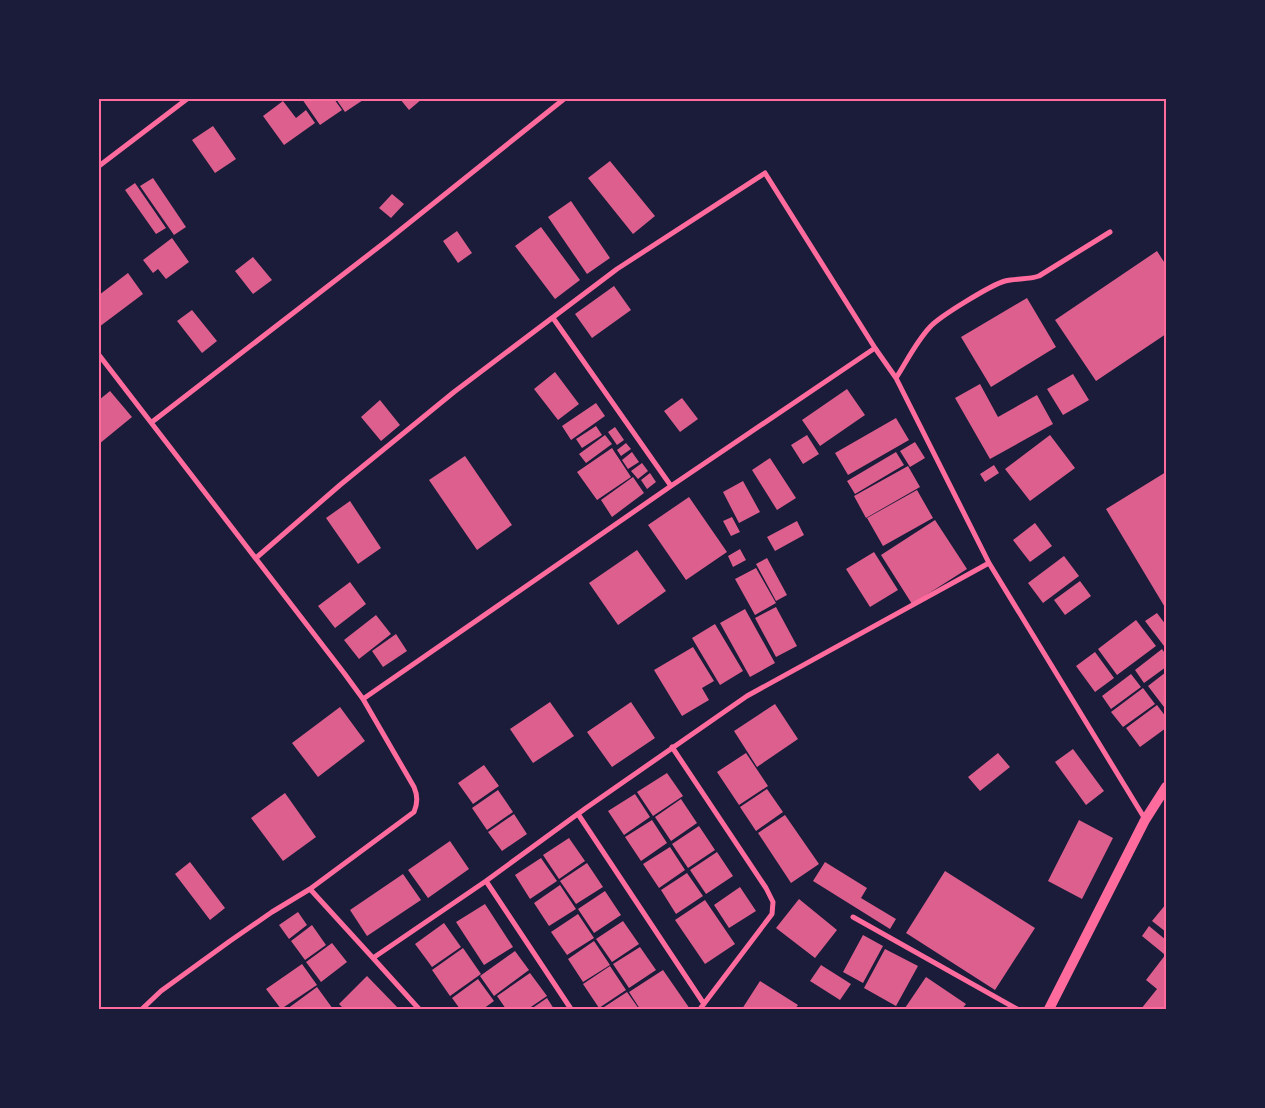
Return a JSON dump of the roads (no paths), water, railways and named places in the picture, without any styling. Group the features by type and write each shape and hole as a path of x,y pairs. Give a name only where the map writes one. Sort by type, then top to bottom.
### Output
{"main road":[{"path":"1049,1009 1145,820 1166,787"}],"street":[{"path":"99,166 187,99"},
{"path":"152,422 389,239 564,99"},
{"path":"256,558 340,485 446,398 617,269 765,173 875,348 896,378 989,563 1145,820"},
{"path":"896,378 925,334 939,319 999,283 1032,279 1039,276 1110,232"},
{"path":"553,318 671,486"},
{"path":"363,699 671,486 875,348"},
{"path":"99,355 363,699 407,773 416,792 417,803 414,812 310,889 230,941 161,991 142,1009"},
{"path":"373,958 486,881 672,747 771,682 989,563"},
{"path":"672,747 766,888 773,902 772,914 700,1009"},
{"path":"578,814 704,1004"},
{"path":"486,881 572,1009"},
{"path":"310,889 419,1009"},
{"path":"853,917 1017,1009"}]}
